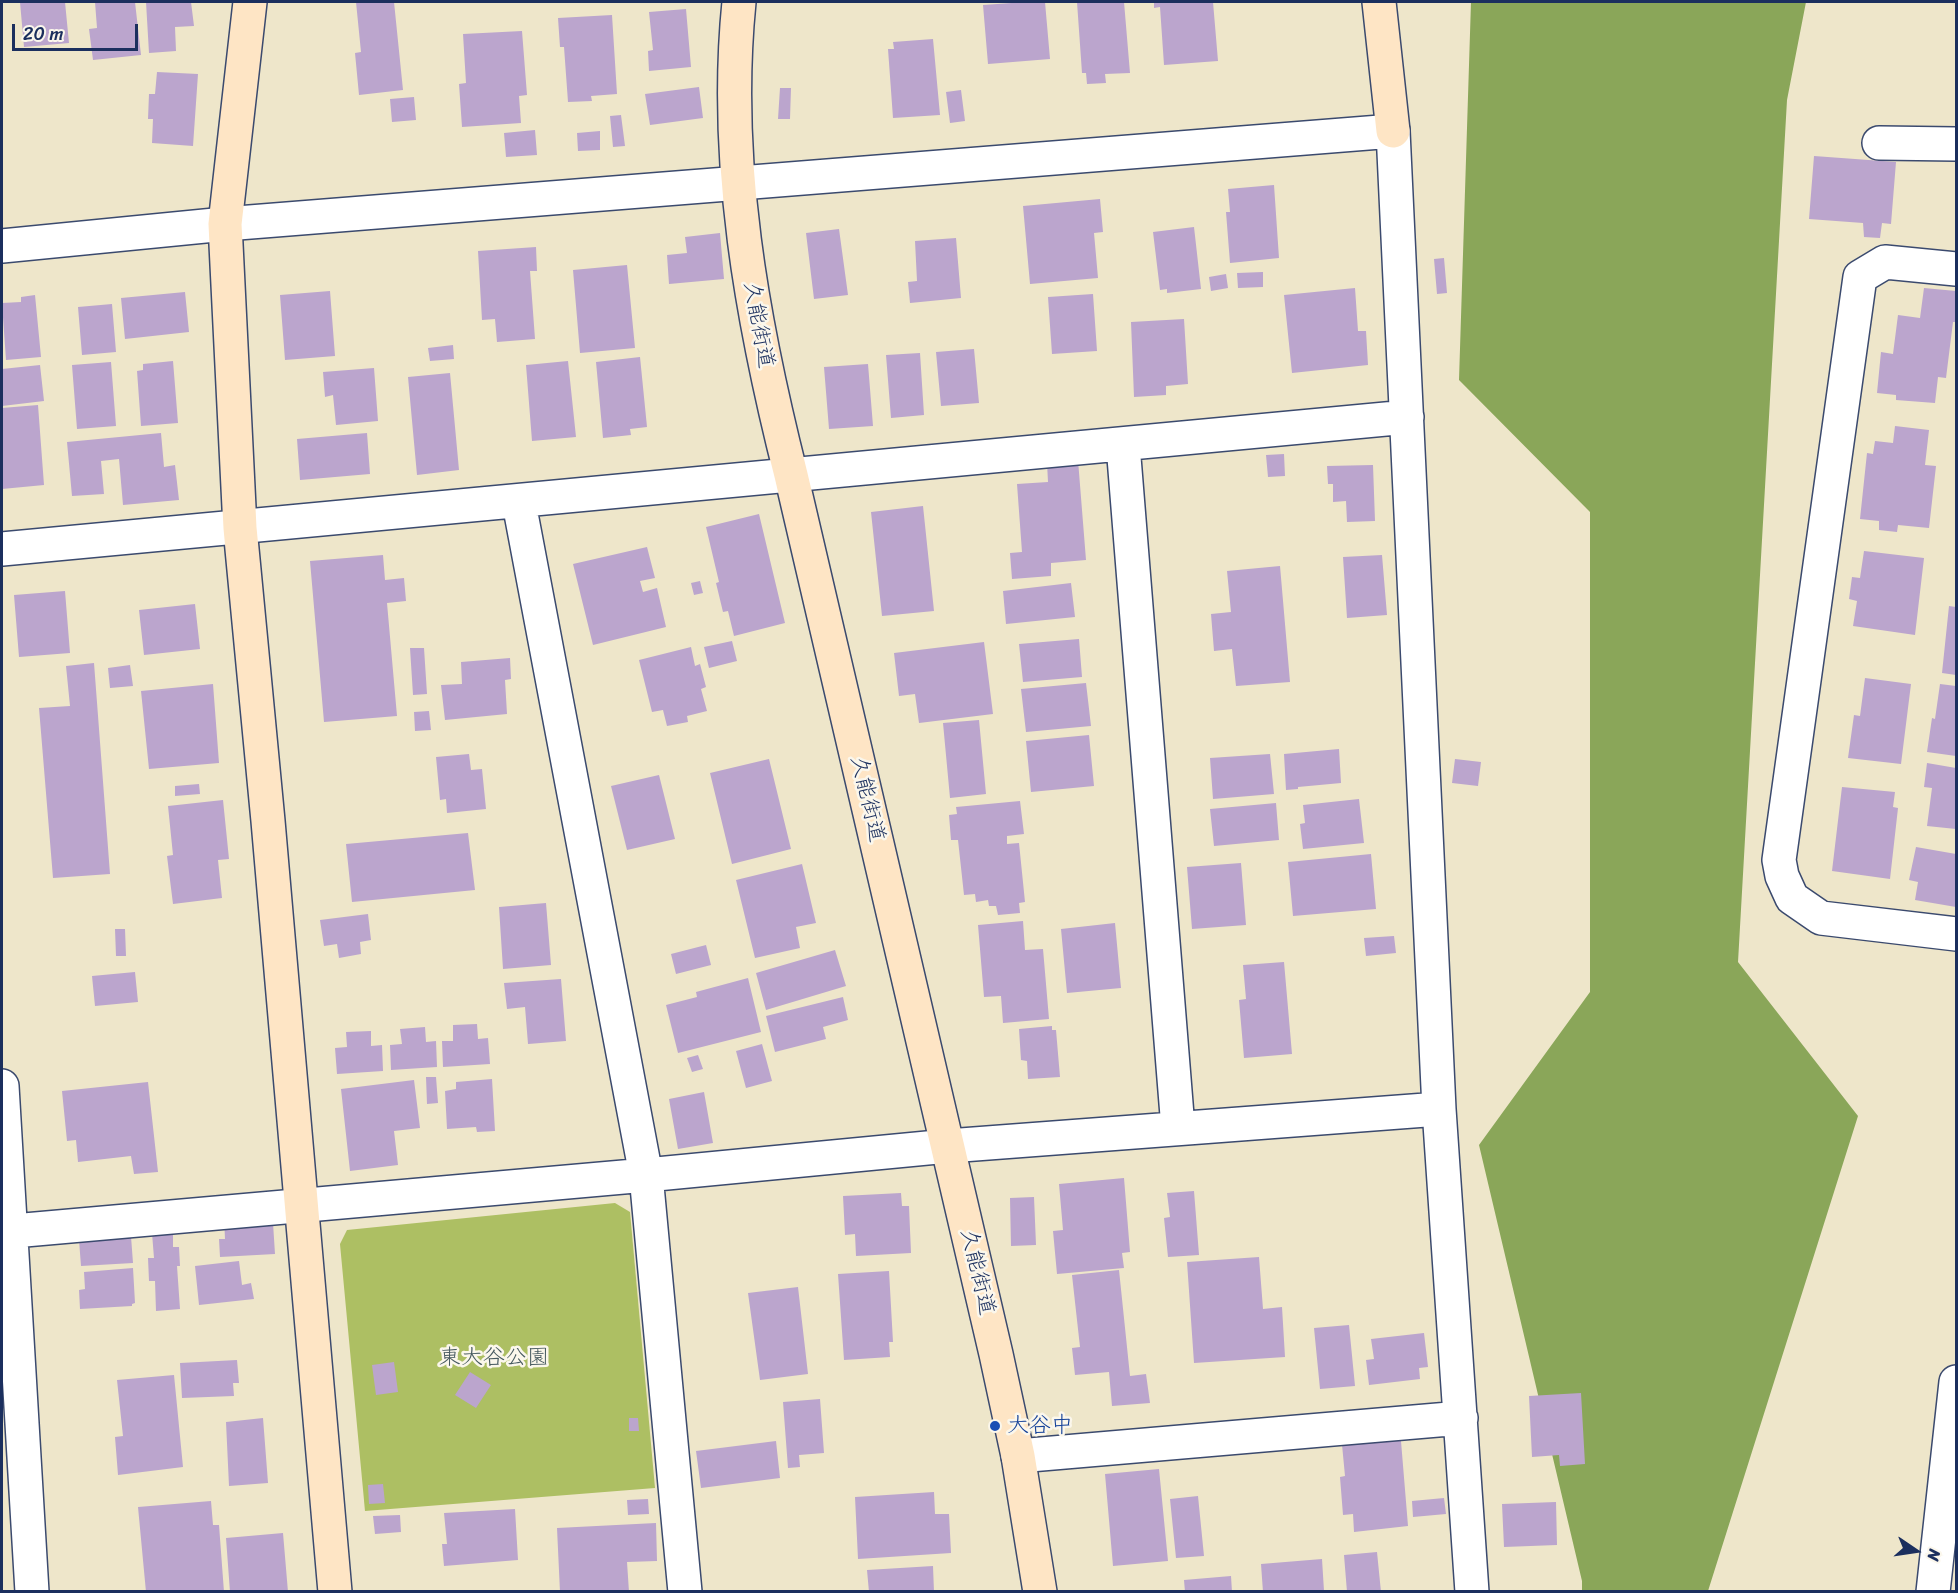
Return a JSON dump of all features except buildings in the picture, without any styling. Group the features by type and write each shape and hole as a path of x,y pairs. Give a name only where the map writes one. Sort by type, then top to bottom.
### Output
{"street":[{"path":"250,2 225,224 240,528 268,821 335,1592"},
{"name":"久能街道","path":"740,2 736,32 735,110 739,184 757,325 770,390 996,1354 1018,1456 1040,1592"},
{"path":"1379,2 1393,131 1439,1109 1472,1592"},
{"path":"2,246 225,224 1393,131"},
{"path":"1880,143 1956,144"},
{"path":"1956,269 1885,262 1860,277 1779,860 1782,876 1792,898 1821,918 1956,934"},
{"path":"2,549 519,503 1407,417"},
{"path":"1124,445 1178,1128"},
{"path":"519,503 646,1175 685,1592"},
{"path":"2,1086 14,1509 32,1592"},
{"path":"6,1232 948,1146 1439,1109"},
{"path":"1933,1592 1956,1382"},
{"path":"1018,1456 1461,1418"}],"green space":[{"path":"1471,2 1806,2 1787,100 1738,962 1858,1116 1708,1591 1582,1591 1582,1581 1479,1145 1590,992 1590,512 1459,380"},
{"name":"東大谷公園","path":"615,1203 630,1212 655,1488 365,1511 340,1244 347,1230"}],"place":[{"name":"大谷中","path":"995,1426"}]}
